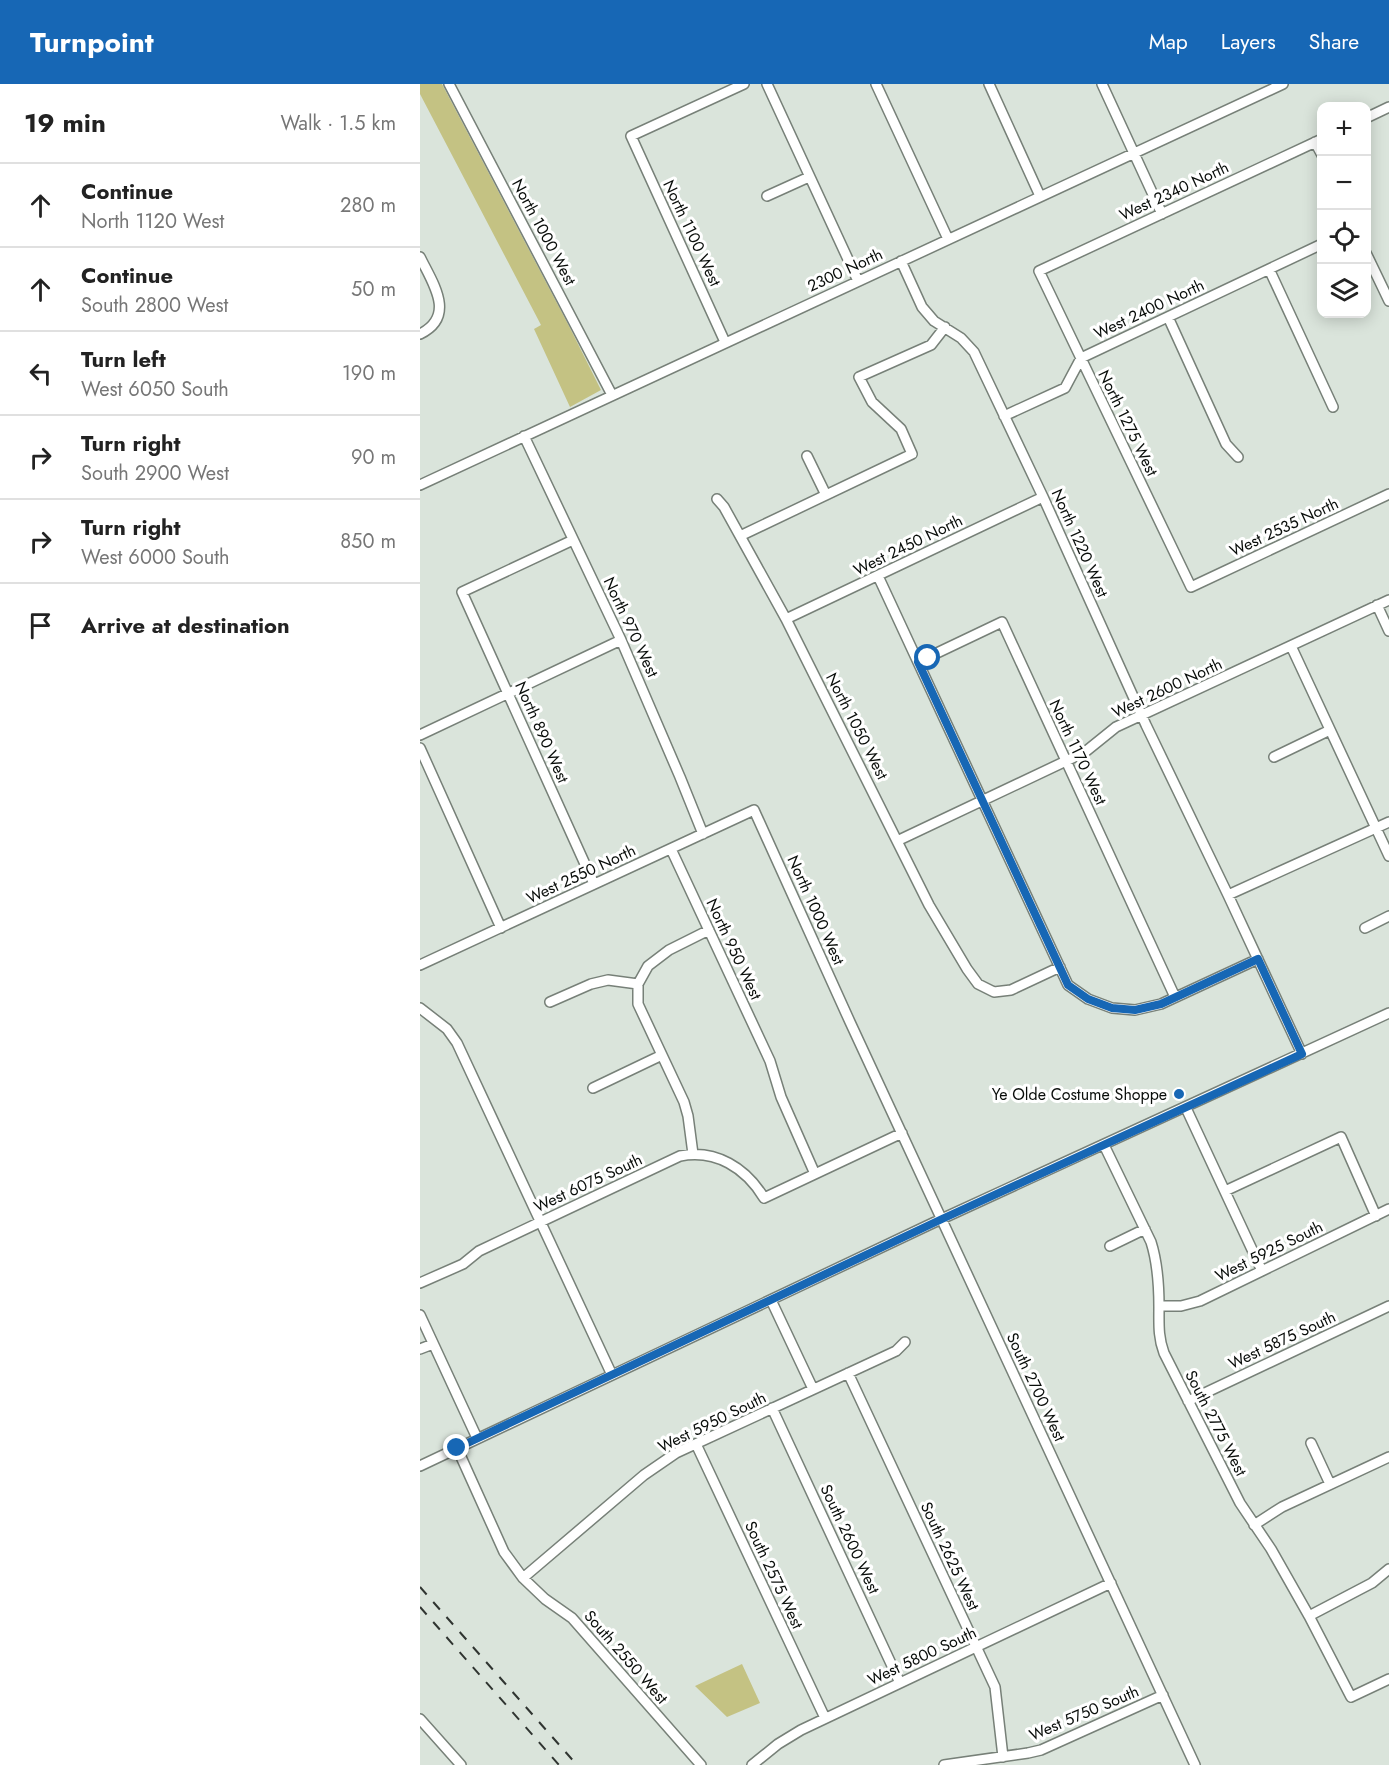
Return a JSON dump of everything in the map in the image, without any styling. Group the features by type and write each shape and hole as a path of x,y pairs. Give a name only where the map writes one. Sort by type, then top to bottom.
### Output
{"street":[{"name":"North 1000 West","path":"449,84 612,395"},
{"name":"North 1100 West","path":"725,342 631,136 744,84"},
{"path":"767,84 858,281"},
{"path":"876,84 948,239"},
{"path":"989,84 1040,196"},
{"path":"1102,84 1162,213"},
{"name":"2300 North","path":"420,485 1283,84"},
{"path":"1371,116 1389,107"},
{"name":"West 2340 North","path":"1040,271 1317,140"},
{"path":"767,196 809,177"},
{"name":"West 2400 North","path":"1004,416 1065,388 1081,358 1317,246"},
{"path":"420,257 440,299 439,315 427,331 420,334"},
{"name":"North 1220 West","path":"901,261 922,307 934,321 961,338 974,352 1043,497 1141,715 1302,1054"},
{"path":"1371,263 1389,301"},
{"path":"1269,269 1333,407"},
{"name":"North 1275 West","path":"1040,271 1191,587"},
{"path":"1168,317 1226,444 1238,457"},
{"path":"740,536 912,454 901,429 872,402 859,377 931,345 945,327"},
{"name":"North 970 West","path":"524,436 621,640 703,834"},
{"path":"807,456 826,495"},
{"name":"West 2535 North","path":"1191,587 1389,494"},
{"name":"West 2450 North","path":"786,620 1043,497"},
{"name":"North 1050 West","path":"717,499 724,507 786,620 929,904 967,969 978,984 994,992 1011,990 1060,967"},
{"name":"North 890 West","path":"573,540 462,592 594,884"},
{"path":"878,576 1068,985 1088,999 1112,1008 1135,1010 1161,1004 1258,959"},
{"name":"West 2600 North","path":"897,841 1085,752 1116,727 1389,600"},
{"path":"1377,605 1389,631"},
{"name":"North 1170 West","path":"918,662 1002,622 1175,997"},
{"path":"420,735 621,640"},
{"path":"1291,646 1389,856"},
{"path":"1274,758 1330,730"},
{"path":"420,748 501,928"},
{"name":"North 1000 West","path":"754,810 850,1022"},
{"name":"West 2550 North","path":"420,965 754,810"},
{"path":"1228,895 1389,822"},
{"name":"North 950 West","path":"670,849 770,1062 781,1097 815,1174"},
{"path":"1365,928 1389,916"},
{"path":"693,1154 684,1102 638,1005 638,984 648,966 669,950 709,930"},
{"path":"550,1002 591,984 608,980 638,984"},
{"path":"420,1008 447,1029 457,1043 612,1375"},
{"path":"420,1466 942,1219 1389,1013"},
{"name":"South 2700 West","path":"850,1022 1195,1765"},
{"path":"593,1088 662,1055"},
{"path":"1186,1108 1262,1271"},
{"path":"815,1174 902,1133"},
{"path":"1225,1191 1341,1137 1376,1216"},
{"name":"South 2775 West","path":"1104,1145 1145,1229 1156,1259 1160,1342 1240,1503 1271,1549 1351,1697 1389,1679"},
{"name":"West 6075 South","path":"420,1283 463,1264 479,1251 680,1156 693,1154 723,1159 756,1184 764,1198 815,1174"},
{"name":"West 5925 South","path":"1159,1306 1181,1306 1200,1301 1389,1209"},
{"path":"1110,1246 1145,1229"},
{"path":"771,1300 813,1389"},
{"name":"West 5875 South","path":"1188,1401 1389,1306"},
{"path":"420,1315 477,1438"},
{"name":"West 5950 South","path":"523,1578 644,1475 676,1453 896,1351 904,1342"},
{"path":"420,1349 433,1344"},
{"name":"South 2625 West","path":"848,1373 995,1687 1003,1757"},
{"name":"South 2600 West","path":"772,1408 900,1683"},
{"path":"1311,1443 1330,1485"},
{"name":"South 2575 West","path":"696,1444 825,1718"},
{"name":"South 2550 West","path":"457,1448 504,1552 523,1578 545,1599 572,1618 700,1765"},
{"path":"1254,1525 1282,1507 1389,1457"},
{"path":"1309,1616 1372,1583 1389,1569"},
{"name":"West 5800 South","path":"752,1765 778,1744 801,1730 1111,1583"},
{"name":"West 5750 South","path":"945,1765 1041,1750 1163,1695"},
{"path":"420,1719 458,1764"}],"shaded area":[{"path":"420,84 442,84 601,390 570,407 534,329 541,325 420,94"},
{"path":"742,1664 760,1703 727,1717 695,1686"}],"railway":[{"path":"420,1587 577,1765"},
{"path":"420,1607 559,1765"}],"place":[{"name":"Ye Olde Costume Shoppe","path":"1179,1094"}],"route":[{"path":"457,1448 942,1219 1302,1054 1258,959 1161,1004 1135,1010 1112,1008 1088,999 1068,985 918,662 928,658"}]}
